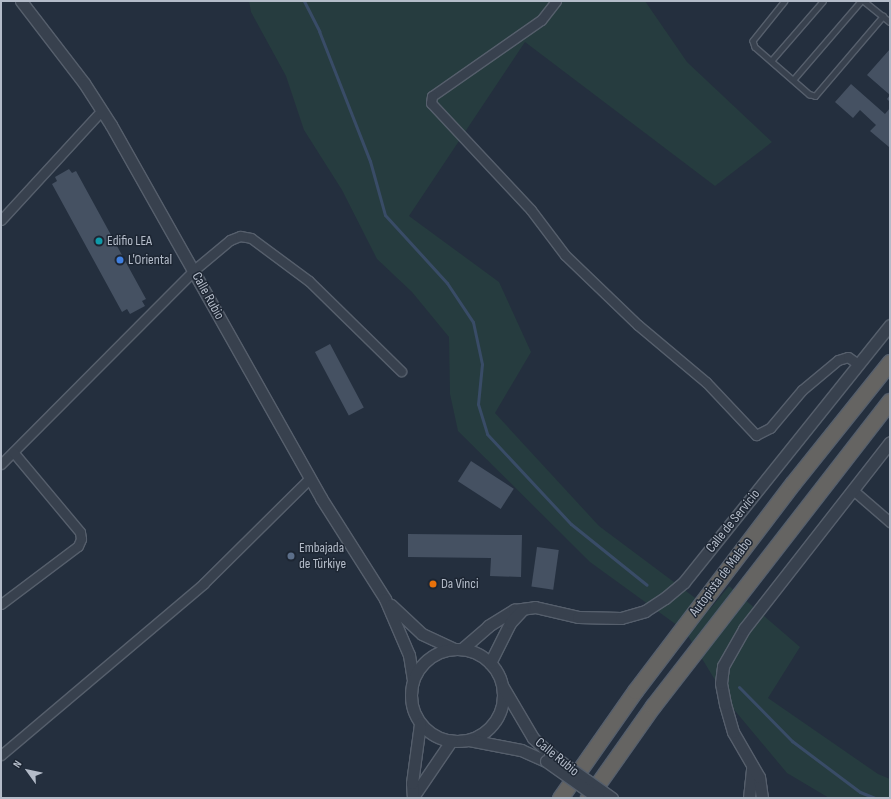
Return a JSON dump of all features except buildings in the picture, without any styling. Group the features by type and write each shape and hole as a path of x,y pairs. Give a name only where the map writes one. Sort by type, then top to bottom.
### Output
{"highway":[{"name":"Autopista de Malabo","path":"560,798 635,691 793,483 890,362"},
{"name":"Autopista de Malabo","path":"588,798 653,706 890,401"}],"street":[{"name":"Calle Rubio","path":"21,1 57,45 102,110 194,270 310,478 385,599 406,648 413,679"},
{"path":"556,1 541,20 432,96 431,103 530,210 570,259 638,325 706,382 756,435 770,428 802,390 838,360 848,357 858,364"},
{"path":"1,220 102,110"},
{"path":"1,464 194,270 230,240 240,236 251,238 309,281 401,371"},
{"name":"Calle de Servicio","path":"458,649 502,616 523,608 549,610 578,617 621,618 644,611 664,598 684,582 890,325"},
{"path":"762,798 761,783 733,732 721,683 724,666 744,629 890,442"},
{"path":"1,604 78,546 81,539 80,532 13,452"},
{"path":"1,755 203,584 310,478"},
{"path":"853,490 890,522"},
{"name":"Calle Rubio","path":"385,599 413,627 458,649"},
{"path":"490,663 510,623 523,608"},
{"path":"458,649 473,651 490,663 502,684 503,699 499,712 492,724 482,734 469,740 451,741 439,738 420,724 412,710 410,694 413,679 430,658 458,649"},
{"name":"Calle Rubio","path":"502,684 533,738 548,758 598,798"},
{"path":"413,797 420,724"},
{"name":"Calle Rubio","path":"469,740 521,750 548,758 612,798"},
{"path":"413,797 451,741"},
{"path":"749,798 752,766"}],"lane":[{"path":"785,1 753,41 755,46 771,61 810,94 815,96 820,93 883,16"},
{"path":"771,61 823,1"},
{"path":"793,80 861,1"},
{"path":"864,1 890,22"}],"green space":[{"path":"249,1 645,1 687,62 772,142 715,186 525,42 409,216 499,282 531,352 495,413 599,526 710,609 729,586 800,647 768,698 878,774 890,779 890,798 829,798 787,773 731,706 685,631 590,562 458,431 450,394 449,337 412,292 377,259 342,190 304,130 286,76 251,12"}],"waterway":[{"path":"304,1 319,31 370,161 385,215 447,283 473,322 482,364 478,404 487,434 571,524 647,585"},
{"path":"739,687 792,741 860,792 875,798"}],"place":[{"name":"Edifio LEA","path":"99,241"},
{"name":"L'Oriental","path":"120,260"},
{"name":"Embajada de Türkiye","path":"291,556"},
{"name":"Da Vinci","path":"433,584"}]}
